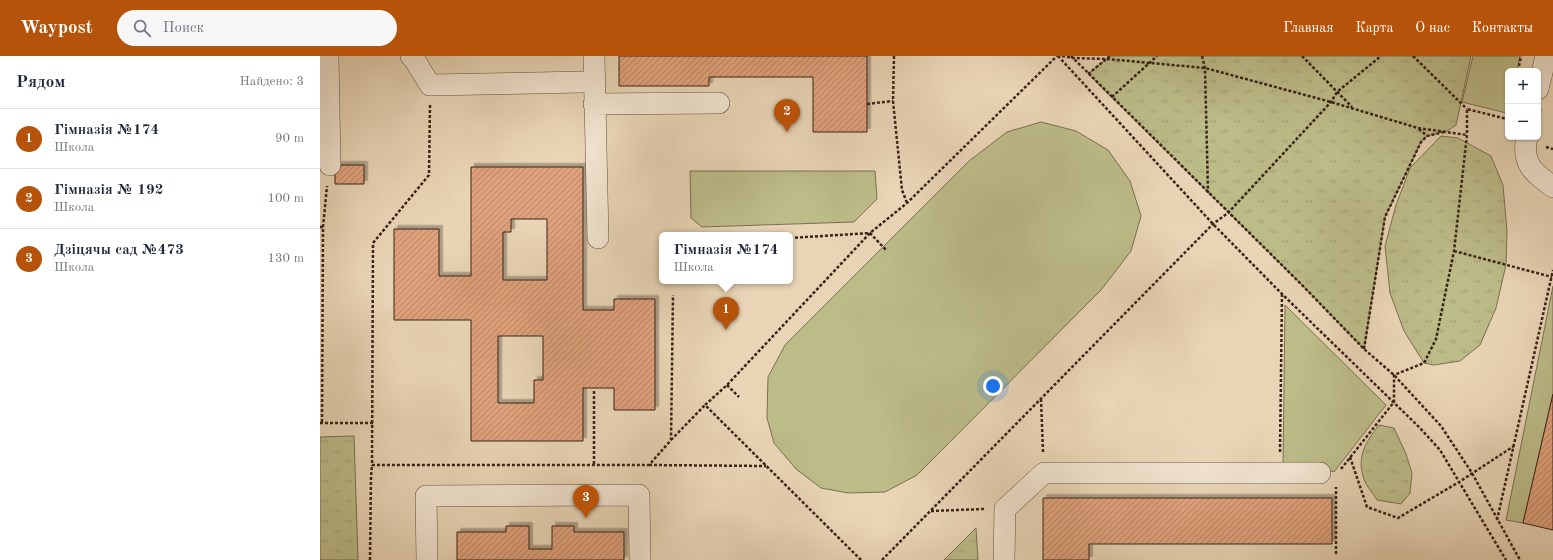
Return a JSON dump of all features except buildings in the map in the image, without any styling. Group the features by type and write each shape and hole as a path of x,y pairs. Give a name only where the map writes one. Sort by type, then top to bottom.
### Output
{"lane":[{"path":"328,56 330,165"},
{"path":"410,56 414,59 430,85 583,82"},
{"path":"594,56 598,238"},
{"path":"1541,77 1546,56"},
{"path":"594,104 719,103"},
{"path":"1526,140 1527,163 1537,175 1553,187"},
{"path":"1004,560 1005,509 1044,473 1279,472 1328,478"},
{"path":"427,560 426,496 639,495 640,560"}],"path":[{"path":"894,56 892,100 902,190 907,203"},
{"path":"649,465 671,440 727,385 870,233 907,203 1057,56 1213,224 1282,294 1394,402 1440,450 1506,560"},
{"path":"1062,56 1205,68 1353,108 1418,128 1467,135"},
{"path":"1088,74 1110,56"},
{"path":"1112,97 1157,56"},
{"path":"1202,56 1205,68 1208,193"},
{"path":"1302,56 1353,108"},
{"path":"882,560 1213,224 1228,213 1331,102 1338,92 1381,56"},
{"path":"1413,56 1467,109 1505,118"},
{"path":"1519,68 1521,56"},
{"path":"1072,57 1303,286 1364,349 1394,375 1441,426 1472,473 1520,560"},
{"path":"370,560 373,423 373,243 429,175 430,85"},
{"path":"867,104 892,100"},
{"path":"1394,375 1424,363 1436,339 1454,251 1467,135 1467,109"},
{"path":"1418,128 1427,136"},
{"path":"1364,349 1386,217 1421,142 1427,136 1447,131"},
{"path":"330,165 321,227 321,423 373,423"},
{"path":"793,238 870,233"},
{"path":"870,233 886,250"},
{"path":"1454,251 1552,276"},
{"path":"1497,520 1553,270"},
{"path":"1279,472 1282,294"},
{"path":"671,440 673,295"},
{"path":"1341,470 1394,402 1394,375"},
{"path":"727,385 739,396"},
{"path":"594,390 594,464"},
{"path":"1041,399 1044,473"},
{"path":"705,405 861,560"},
{"path":"1350,457 1367,507 1398,518 1459,482 1514,446"},
{"path":"372,465 594,464 767,466"},
{"path":"1328,478 1336,554"},
{"path":"930,511 1005,509"}],"green space":[{"path":"1110,56 1471,56 1456,125 1447,131 1427,136 1421,142 1385,217 1364,349 1303,286 1088,74"},
{"path":"1473,56 1520,56 1518,68 1505,68 1505,113 1462,102"},
{"path":"1041,122 1076,131 1108,150 1130,181 1141,216 1131,251 1101,290 917,475 885,492 848,493 821,488 796,469 774,443 767,418 768,377 785,345 969,161 1007,132"},
{"path":"1441,136 1458,138 1491,156 1503,185 1507,231 1506,265 1496,308 1480,345 1460,361 1434,365 1424,363 1404,331 1390,293 1385,246 1396,205 1410,168"},
{"path":"690,171 875,171 877,199 854,222 702,227 691,218"},
{"path":"1553,286 1553,394 1523,523 1506,520"},
{"path":"1285,305 1386,405 1334,472 1322,467 1283,466"},
{"path":"1379,425 1394,428 1406,454 1412,473 1410,493 1401,504 1377,500 1364,479 1361,463 1362,456 1366,443"},
{"path":"354,436 358,560 320,560 320,437"},
{"path":"976,528 978,560 944,560"}],"place":[{"name":"Гімназія № 192","path":"787,132"},
{"name":"Гімназія №174","path":"726,330"},
{"name":"Дзіцячы сад №473","path":"586,518"}]}
